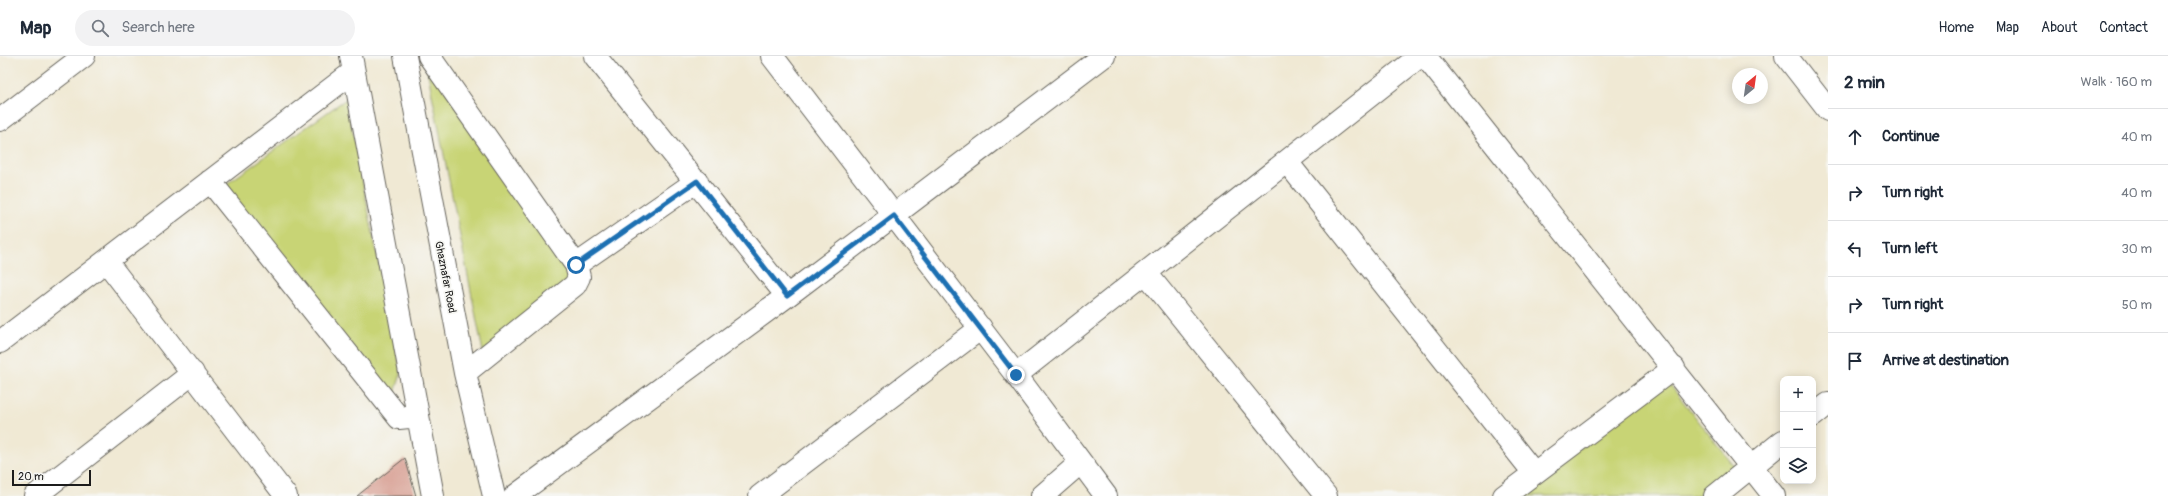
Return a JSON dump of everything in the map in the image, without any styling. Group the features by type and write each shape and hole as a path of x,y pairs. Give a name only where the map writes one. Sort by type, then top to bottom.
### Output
{"street":[{"path":"0,120 84,56"},
{"path":"429,56 576,265 579,277 575,285 465,373"},
{"path":"595,56 697,181 787,296"},
{"path":"515,496 787,296 1104,56"},
{"path":"1016,375 1420,56"},
{"path":"1425,56 1774,496"},
{"path":"1786,56 1828,110"},
{"name":"Ghaznafar Road","path":"411,57 465,373 494,496"},
{"path":"776,58 894,216 981,328 1080,464 1106,496"},
{"path":"0,342 210,182 352,64 433,496"},
{"path":"1287,162 1534,473"},
{"path":"576,265 697,181"},
{"path":"210,182 399,418 418,416"},
{"path":"106,261 193,373 283,495"},
{"path":"1146,273 1326,496"},
{"path":"760,496 981,328"},
{"path":"1504,496 1674,368"},
{"path":"35,496 193,373"},
{"path":"1816,414 1828,404"},
{"path":"1715,496 1780,444"},
{"path":"1042,496 1080,464"}],"green space":[{"path":"425,59 571,278 483,352"},
{"path":"346,99 401,374 393,399 221,188"},
{"path":"1667,381 1735,467 1697,496 1518,496"}],"building":[{"path":"405,458 416,496 357,496"}],"route":[{"path":"576,265 697,181 787,296 894,216 1016,375"}]}
